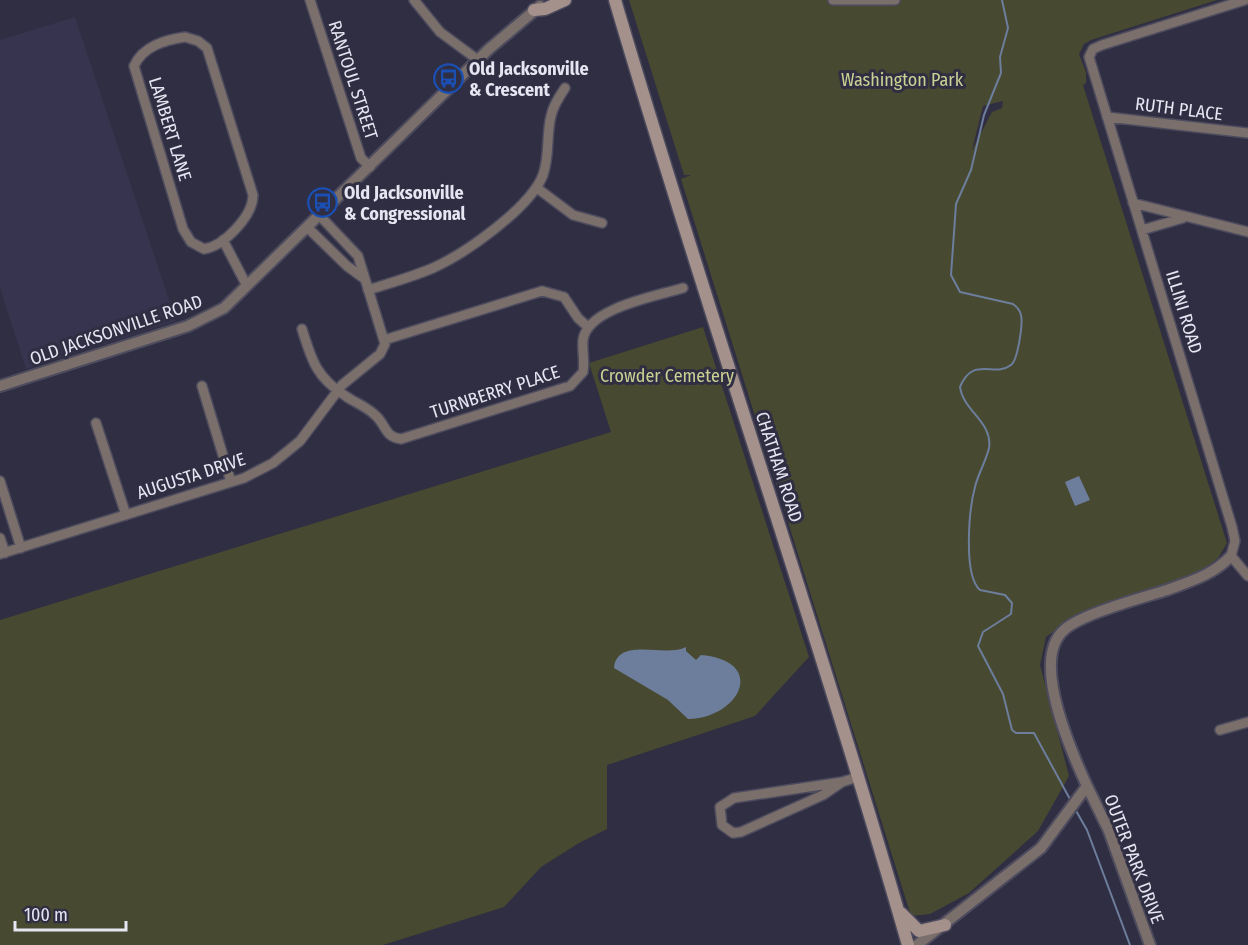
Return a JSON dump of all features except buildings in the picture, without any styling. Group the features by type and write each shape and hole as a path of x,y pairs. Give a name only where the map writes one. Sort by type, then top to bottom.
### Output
{"main road":[{"path":"534,10 545,9 564,0"},
{"path":"605,0 621,21"},
{"name":"CHATHAM ROAD","path":"615,0 669,183 858,777 908,945"},
{"path":"898,910 919,931 945,925"}],"street":[{"name":"RANTOUL STREET","path":"310,0 361,158 370,167"},
{"path":"414,0 440,32 478,60"},
{"name":"OLD JACKSONVILLE ROAD","path":"0,386 188,326 224,308 478,60 534,10 551,0"},
{"path":"833,0 896,0"},
{"name":"ILLINI ROAD","path":"1231,556 1235,541 1232,527 1090,63 1090,52 1102,45 1245,0"},
{"name":"LAMBERT LANE","path":"192,38 207,48 251,185 251,208 223,240 213,248 204,249 196,247 186,236 135,73 134,66 141,55 151,47 174,39 192,38"},
{"path":"368,290 422,272 448,260 483,235 537,188 547,163 550,118 565,88"},
{"name":"RUTH PLACE","path":"1107,117 1248,133"},
{"path":"537,188 573,215 602,223"},
{"path":"1133,202 1147,204 1184,218 1248,232"},
{"path":"320,216 358,256 362,277 384,344 542,291 564,297 578,318 588,327 608,312 683,288"},
{"path":"1142,230 1184,218"},
{"path":"308,228 347,266 362,277"},
{"path":"223,240 248,286"},
{"name":"TURNBERRY PLACE","path":"302,329 313,365 338,391 376,415 390,436 408,438 574,383 583,372 583,339 588,327"},
{"name":"AUGUSTA DRIVE","path":"2,554 258,472 287,452 308,431 338,391 384,344"},
{"path":"202,386 231,482"},
{"path":"96,423 126,515"},
{"path":"0,480 21,548"},
{"path":"0,538 2,554"},
{"path":"1231,556 1248,576"},
{"name":"OUTER PARK DRIVE","path":"1150,945 1109,831 1072,752 1052,679 1051,654 1058,637 1070,626 1212,573 1231,556"},
{"path":"1220,730 1248,722"},
{"path":"842,782 823,795 741,832 733,833 722,825 720,807 734,798 842,782 858,777"},
{"path":"917,945 1041,848 1087,786"}],"shaded area":[{"path":"75,17 176,321 26,369 0,288 0,40"}],"green space":[{"name":"Washington Park","path":"629,0 1217,0 1091,40 1084,44 1079,54 1086,72 1086,83 1083,85 1227,543 1218,558 1202,571 1076,615 1046,637 1040,665 1069,776 1038,831 969,893 930,914 911,916 681,179 691,175 684,175","holes":["1003,101 1002,108 992,112 972,150 983,106"]},
{"name":"Crowder Cemetery","path":"703,327 809,657 755,716 607,765 607,829 579,843 541,867 504,907 383,945 0,945 0,620 611,432 589,363"}],"water":[{"path":"1079,476 1090,500 1075,506 1065,482"},
{"path":"686,647 686,651 696,660 701,655 722,659 735,667 740,678 739,689 733,700 706,716 688,719 668,700 614,668 617,658 633,650 677,650"}],"waterway":[{"path":"1002,0 1008,28 1000,57 1001,73 984,115 971,170 956,204 951,275 960,292 1013,304 1021,313 1021,325 1014,362 1004,368 977,369 965,377 960,387 966,403 987,431 989,439 988,453 976,482 973,497 969,525 969,557 971,571 980,590 1005,595 1012,603 1011,614 983,632 978,646 1003,694 1012,730 1016,733 1034,733 1071,801"},
{"path":"1075,809 1087,830 1130,945"}],"place":[{"name":"Old Jacksonville & Crescent","path":"448,79"},
{"name":"Old Jacksonville & Congressional","path":"323,203"}]}
